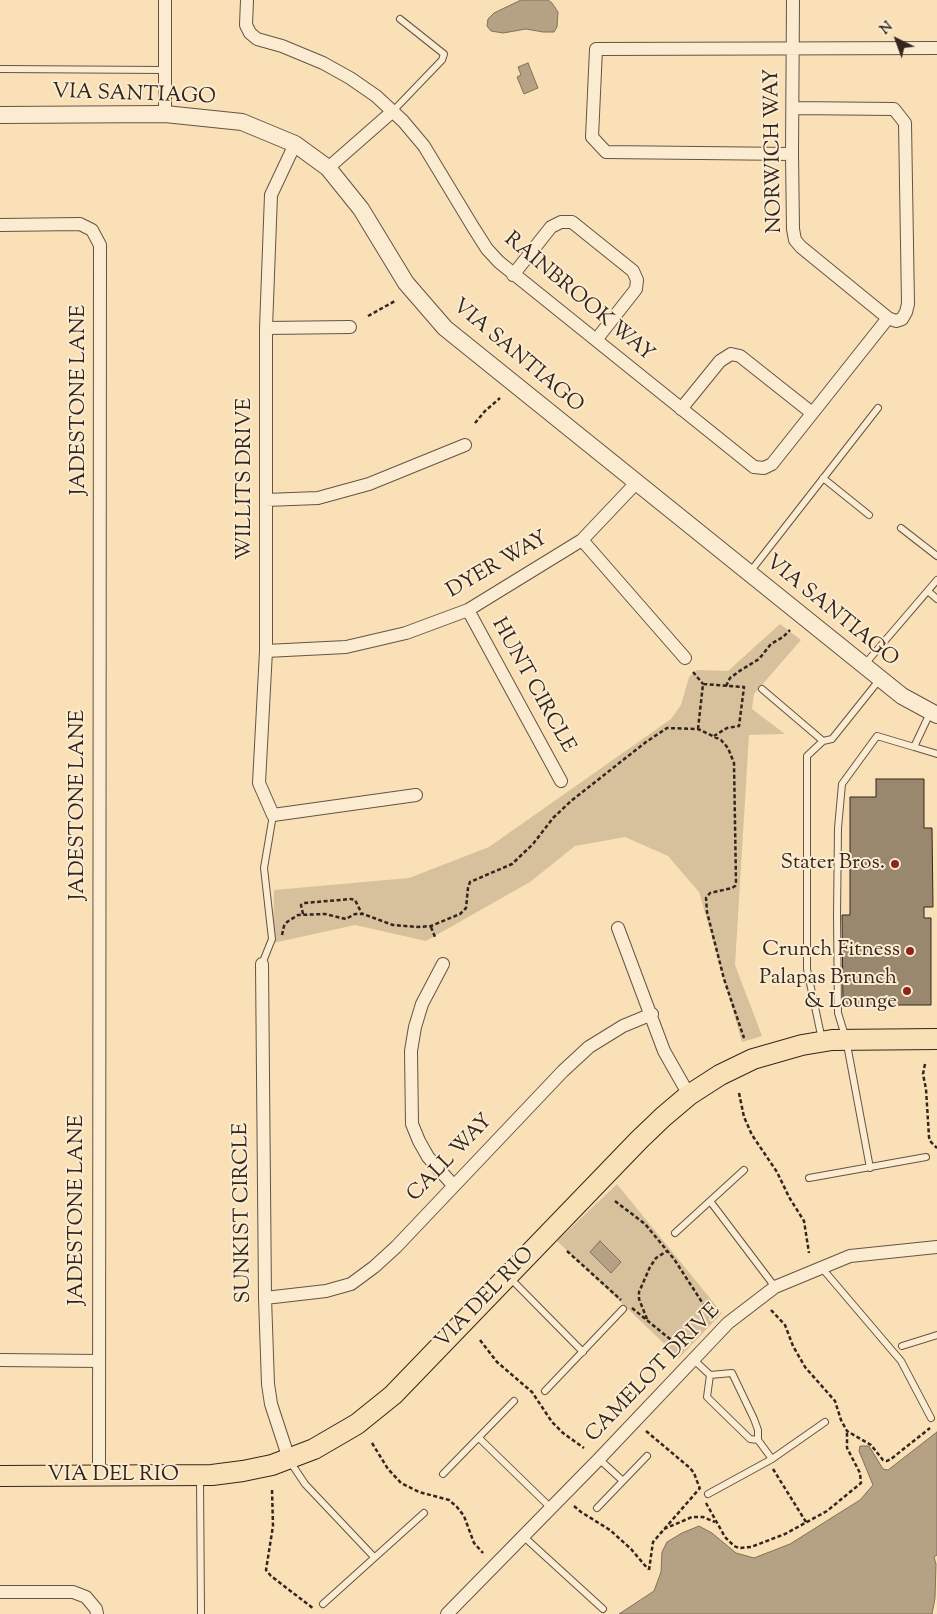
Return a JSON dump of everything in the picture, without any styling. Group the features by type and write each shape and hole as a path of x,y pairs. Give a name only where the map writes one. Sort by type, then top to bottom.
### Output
{"main road":[{"name":"VIA DEL RIO","path":"0,1476 200,1476 244,1472 289,1459 314,1449 357,1424 393,1396 657,1123 689,1095 720,1075 753,1059 776,1051 822,1041 937,1039"}],"street":[{"path":"165,0 165,114"},
{"name":"RAINBROOK WAY","path":"247,0 246,25 250,33 257,39 282,46 323,62 376,96 393,111 424,146 487,249 513,275 754,467 764,468 772,464 812,413"},
{"name":"NORWICH WAY","path":"793,0 792,154 793,229 795,240 801,247 888,318"},
{"path":"792,154 606,152 592,137 596,49 937,48"},
{"path":"681,409 720,361 731,354 740,356 812,413 888,318 896,321 902,319 906,312 908,304 906,124 894,109 793,108"},
{"path":"328,168 393,111"},
{"name":"VIA SANTIAGO","path":"0,115 165,114 242,122 295,144 328,168 361,209 406,283 445,328 880,679 902,696 934,714"},
{"name":"WILLITS DRIVE","path":"273,815 259,783 266,651 266,328 271,195 295,144"},
{"path":"513,275 551,227 561,222 572,222 633,271 637,280 636,289 596,340"},
{"name":"JADESTONE LANE","path":"0,224 80,224 92,230 100,245 99,1476"},
{"path":"266,328 350,327"},
{"path":"266,500 318,498 369,484 464,445"},
{"name":"DYER WAY","path":"266,651 346,647 406,633 468,610 582,540 636,482"},
{"path":"582,540 685,658"},
{"name":"HUNT CIRCLE","path":"468,610 561,781"},
{"path":"273,815 416,795"},
{"path":"618,928 652,1014 664,1051 689,1095"},
{"name":"SUNKIST CIRCLE","path":"262,964 265,1298 268,1384 271,1404 289,1459"},
{"path":"443,964 422,1004 415,1027 412,1051 412,1124 428,1158 453,1185"},
{"name":"CALL WAY","path":"265,1298 326,1291 351,1284 396,1247 563,1071 589,1047 605,1035 652,1014"},
{"name":"CAMELOT DRIVE","path":"447,1614 599,1459 728,1323 775,1287 850,1256 937,1247"},
{"path":"0,1360 98,1361"},
{"path":"0,1592 73,1592 86,1597 96,1609 97,1614"}],"lane":[{"path":"393,111 442,60 444,54 400,19"},
{"path":"0,70 165,70"},
{"path":"749,573 878,408"},
{"path":"824,478 869,515"},
{"path":"901,528 937,556"},
{"path":"864,665 937,580"},
{"path":"928,591 937,599"},
{"path":"822,1041 807,969 807,756 823,741 832,739 880,679"},
{"path":"762,689 823,741"},
{"path":"914,747 934,714"},
{"path":"870,1168 846,1040 838,1013 838,828 842,784 877,736 937,754"},
{"path":"262,964 272,940 264,868 273,815"},
{"path":"809,1178 926,1157"},
{"path":"675,1233 744,1170"},
{"path":"710,1201 775,1287"},
{"path":"821,1267 901,1361 931,1418"},
{"path":"508,1276 583,1352"},
{"path":"545,1391 623,1309"},
{"path":"902,1346 937,1335"},
{"path":"693,1359 710,1375 732,1373 754,1418 758,1430 758,1440 770,1460"},
{"path":"710,1375 707,1397 750,1439 758,1440"},
{"path":"443,1474 514,1401"},
{"path":"708,1494 770,1460 824,1422"},
{"path":"479,1438 551,1508"},
{"path":"597,1508 647,1456"},
{"path":"289,1459 305,1484 374,1557"},
{"path":"599,1459 622,1481"},
{"path":"200,1476 201,1614"},
{"path":"323,1604 424,1513"},
{"path":"523,1536 603,1609"}],"path":[{"path":"368,316 395,301"},
{"path":"475,423 500,398"},
{"path":"726,686 730,678 759,659 771,644 790,630"},
{"path":"693,672 703,684 744,688 739,726 723,730 714,736"},
{"path":"698,729 703,684"},
{"path":"281,938 287,922 303,914 325,914 346,919 356,914 362,914 393,925 418,927 431,926 463,911 467,904 468,890 474,880 495,873 512,864 533,844 559,812 646,742 668,728 698,729 721,740 728,748 734,763 736,882 732,888 714,891 707,895 707,912 724,979 744,1038"},
{"path":"573,793 576,797"},
{"path":"303,914 301,905 304,903 351,899 356,900 362,914"},
{"path":"431,926 435,937"},
{"path":"924,1064 923,1074 926,1089 929,1137 930,1141 937,1148"},
{"path":"739,1093 747,1126 777,1172 789,1197 804,1220 809,1253"},
{"path":"615,1201 641,1219 667,1251 711,1316"},
{"path":"648,1320 639,1292 656,1258 667,1251"},
{"path":"705,1501 730,1543 739,1548 745,1548 774,1540 838,1503 861,1483 860,1473 847,1448 847,1431 835,1401 805,1367 793,1346 785,1325 771,1310"},
{"path":"480,1340 497,1362 532,1392 552,1422 563,1433 584,1448"},
{"path":"847,1431 871,1445 879,1457 887,1461 932,1425"},
{"path":"646,1431 690,1468 694,1473 701,1493"},
{"path":"372,1444 388,1470 401,1483 419,1492 449,1500 457,1507 464,1516 474,1543 483,1553"},
{"path":"770,1460 806,1522"},
{"path":"574,1506 610,1530 624,1542 649,1570 653,1542 700,1488"},
{"path":"272,1490 273,1526 266,1570 271,1576 316,1610"},
{"path":"662,1530 692,1517 703,1518 717,1523"}],"shaded area":[{"path":"521,0 548,0 552,3 558,12 557,27 554,32 526,29 503,33 491,31 487,26 488,19 494,13"},
{"path":"528,63 538,88 524,94 517,77 521,75 518,67"},
{"path":"780,624 801,640 754,694 752,709 785,734 749,735 735,965 762,1036 742,1042 699,892 668,856 625,837 575,846 530,882 426,941 355,925 273,943 274,890 409,878 489,847 671,719 681,705 689,677 697,670 728,671"},
{"path":"617,1184 722,1313 679,1358 557,1241"},
{"path":"600,1241 621,1262 611,1273 590,1252"},
{"path":"937,1432 937,1555 934,1557 936,1564 935,1598 932,1614 619,1614 654,1591 661,1572 662,1552 667,1542 682,1533 699,1526 712,1533 736,1553 754,1558 790,1544 860,1500 873,1485 859,1451 860,1446 869,1446 883,1469 888,1470"}],"building":[{"path":"876,779 924,779 924,828 932,828 933,907 924,907 924,918 931,918 931,1005 843,1005 842,915 850,915 850,797 876,797"}],"place":[{"name":"Stater Bros.","path":"895,864"},
{"name":"Crunch Fitness","path":"910,951"},
{"name":"Palapas Brunch & Lounge","path":"907,991"}]}
